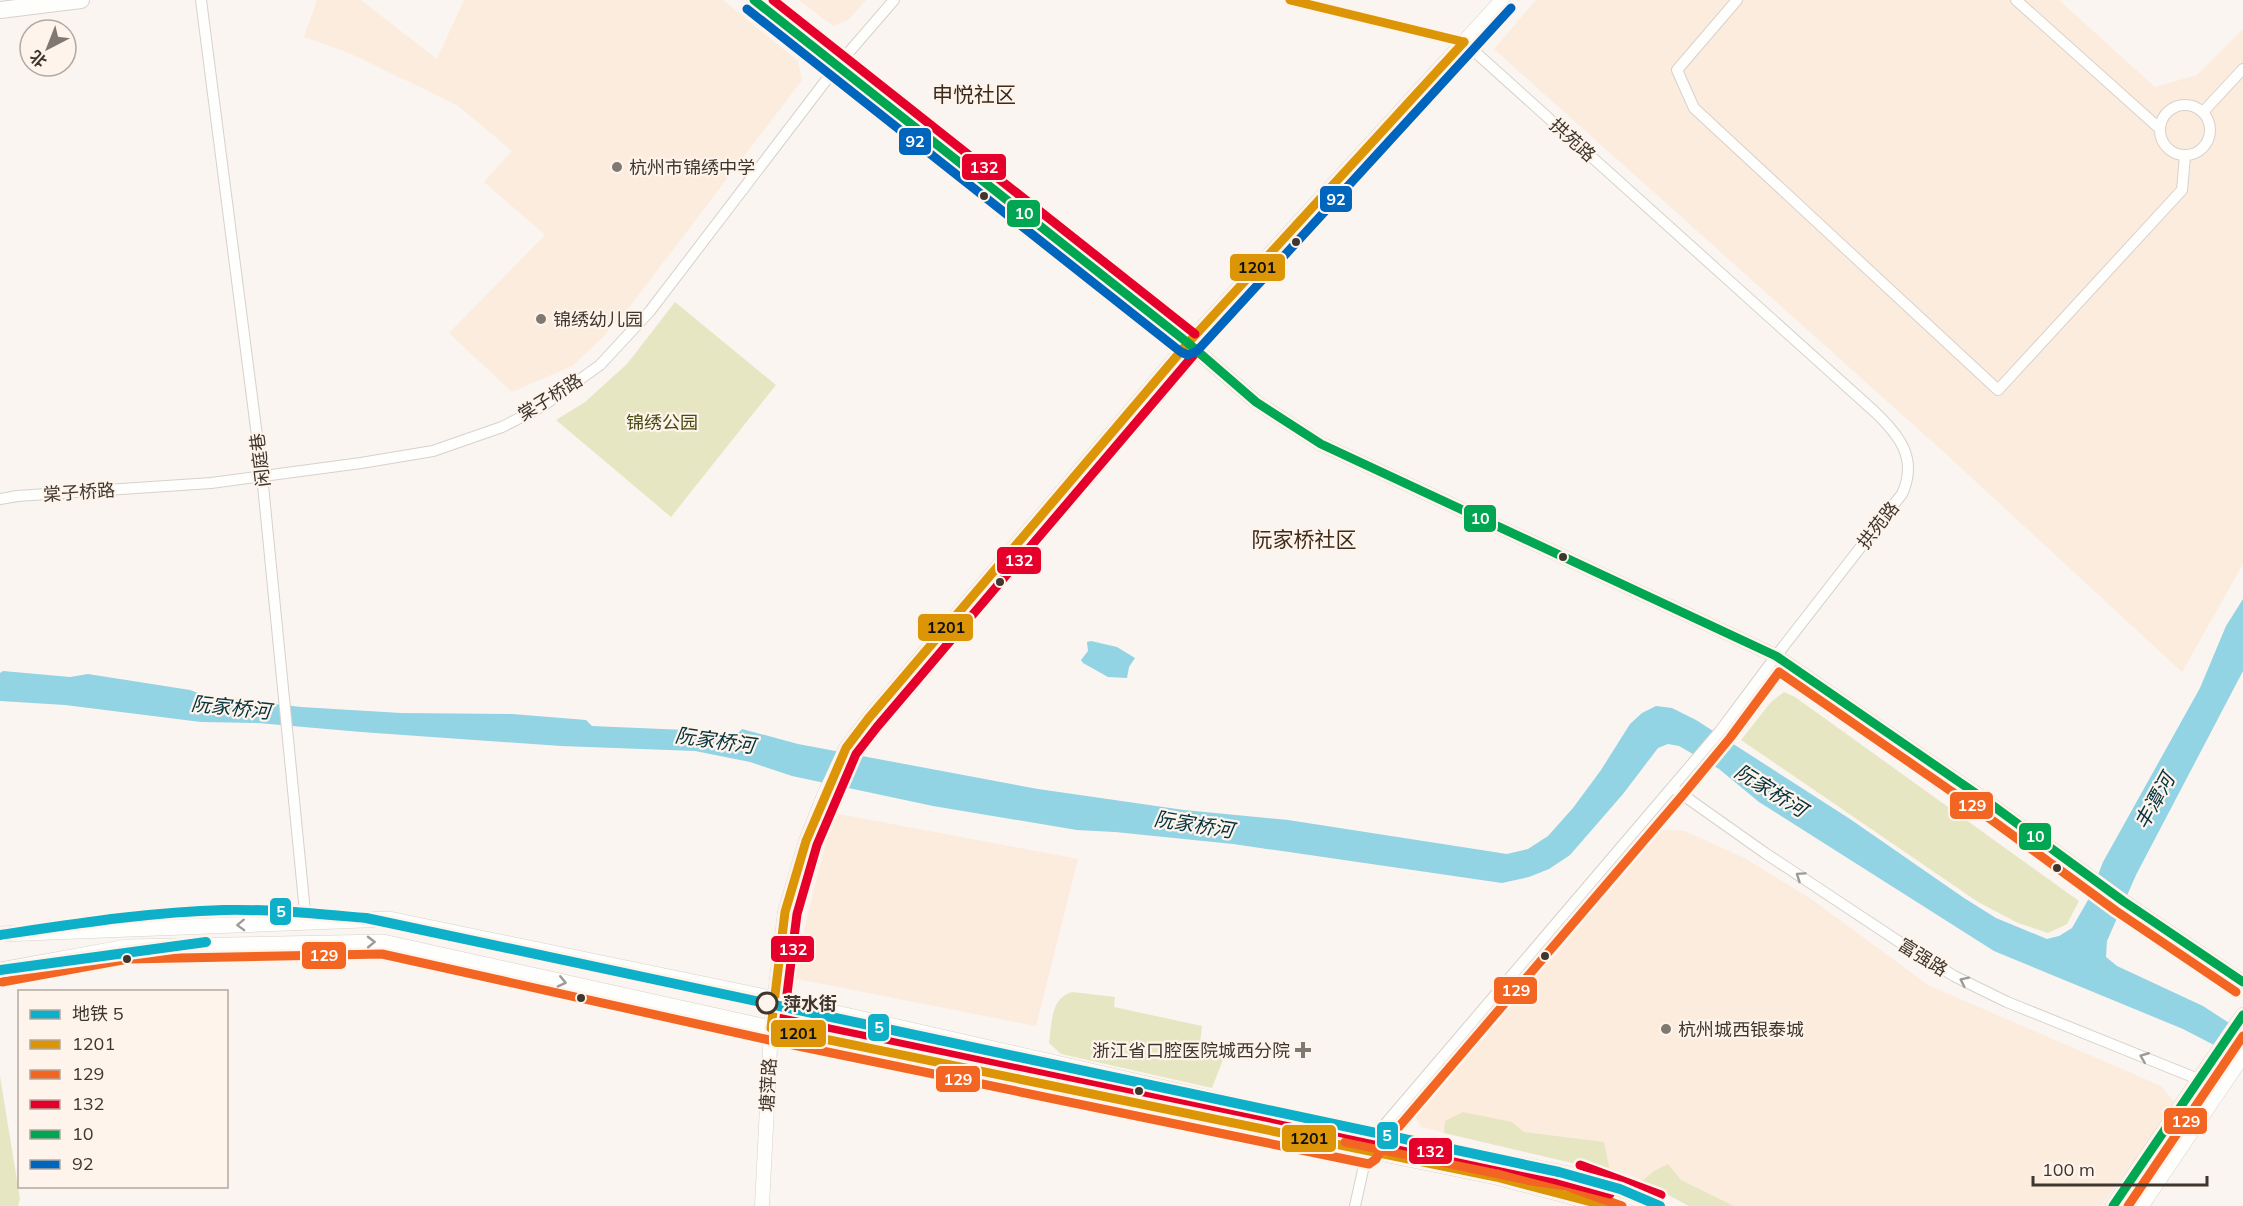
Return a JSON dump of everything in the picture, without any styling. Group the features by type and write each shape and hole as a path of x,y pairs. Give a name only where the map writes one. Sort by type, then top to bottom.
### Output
{"main road":[{"path":"0,10 81,0"},
{"path":"0,934 389,919 775,999 1375,1136 1569,1174 1657,1206"},
{"path":"0,970 127,947 383,942 771,1028 1496,1178 1607,1206"},
{"path":"2113,1206 2242,1017"},
{"path":"2141,1206 2243,1055"}],"street":[{"name":"闲庭巷","path":"201,0 262,475 306,922"},
{"path":"754,0 1188,343 1256,402 1321,444 1776,656 1981,797 2123,901 2243,982"},
{"name":"棠子桥路","path":"0,500 17,496 211,483 361,464 433,451 501,427 543,406 600,364 650,311 837,66 894,0"},
{"name":"拱苑路","path":"1290,0 1464,42 1875,412 1900,441 1908,460 1909,479 1902,494 1720,731 1375,1136 1367,1152 1355,1206"},
{"name":"塘萍路","path":"762,1206 771,1028 785,912 806,841 846,748 868,719 1188,343 1502,0"},
{"path":"1737,0 1677,70 1694,108 1998,390 2182,190 2185,156"},
{"path":"2016,0 2159,128"},
{"path":"2203,112 2243,69"},
{"path":"2188,105 2203,112 2210,127 2206,144 2193,154 2185,156 2169,150 2163,144 2159,128 2161,120 2172,108 2188,105"},
{"name":"富强路","path":"1673,788 1765,853 1910,950 1954,976 2007,1002 2198,1079"}],"shaded area":[{"path":"317,0 361,0 437,59 464,0 723,0 798,61 802,80 631,305 602,338 572,366 512,392 449,333 545,235 484,182 512,151 457,105 347,52 304,37"},
{"path":"799,0 866,0 848,20 833,26"},
{"path":"1536,0 2059,0 2155,87 2197,75 2243,29 2243,564 2182,672 1946,454 1494,49"},
{"path":"833,813 1078,859 1036,1026 792,978"},
{"path":"1657,829 1685,831 1744,858 1810,898 1928,985 2161,1086 2176,1104 2101,1206 1689,1206 1635,1177 1421,1127 1414,1115 1420,1100"}],"green space":[{"name":"锦绣公园","path":"675,302 776,385 671,517 556,420 585,402 627,364"},
{"path":"1784,692 1795,697 2079,901 2067,924 2048,933 2018,923 1978,902 1741,740 1771,702"},
{"path":"1072,992 1115,997 1114,1007 1202,1026 1200,1043 1226,1052 1212,1088 1061,1054 1049,1043 1053,1013 1060,1000"},
{"path":"0,1076 20,1199 18,1206 0,1206"},
{"path":"1463,1112 1512,1122 1524,1132 1604,1142 1610,1172 1444,1133 1445,1121"},
{"path":"1668,1164 1681,1180 1734,1206 1689,1206 1642,1181 1654,1171"}],"water":[{"path":"2243,599 2243,671 2136,875 2107,941 2106,957 2117,966 2203,1006 2243,1032 2243,1060 2183,1029 1994,951 1759,802 1719,769 1679,746 1668,744 1658,748 1623,794 1570,855 1549,869 1529,877 1502,883 1233,844 1077,830 933,806 792,776 750,762 695,751 561,746 258,723 201,722 65,705 0,701 0,673 3,671 70,677 88,674 190,690 206,696 301,707 401,713 512,714 586,720 592,726 686,730 735,736 742,729 798,744 1038,789 1184,810 1288,820 1507,854 1528,849 1548,836 1573,808 1601,770 1630,724 1642,713 1656,706 1672,708 1696,720 1850,819 1996,918 2047,939 2059,936 2072,928 2088,900 2103,862 2200,688 2226,626"},
{"path":"1087,642 1117,647 1135,658 1129,667 1127,678 1108,677 1083,663 1081,660 1088,651"}],"metro line":[{"name":"5","path":"0,935 112,919 196,911 259,910 366,918 1559,1172 1620,1189 1660,1206"},
{"name":"5","path":"0,970 206,942"}],"transit line":[{"name":"10","path":"754,0 1188,343 1256,402 1321,444 1776,656 1981,797 2123,901 2243,982"},
{"name":"132","path":"773,0 1195,334"},
{"name":"1201","path":"1290,0 1464,42"},
{"name":"92","path":"747,9 1181,352 1188,355 1197,351 1511,8"},
{"name":"1201","path":"1464,42 1188,343 868,719 846,748 806,841 785,912 771,1028 1496,1177 1607,1206"},
{"name":"132","path":"1197,351 856,754 817,845 797,914 784,1018 1498,1165 1610,1194"},
{"name":"129","path":"2,982 128,959 382,954 769,1040 1369,1164 1376,1159 1385,1143 1682,796 1730,738 1779,672 1974,807 2116,911 2236,992"},
{"name":"10","path":"2113,1206 2243,1015"},
{"name":"129","path":"2128,1206 2243,1036"},
{"name":"129","path":"1345,1142 1566,1186 1622,1206"},
{"name":"132","path":"1580,1165 1661,1195"},
{"name":"1201","path":"1576,1176 1657,1206"}],"place":[{"name":"杭州市锦绣中学","path":"617,167"},
{"name":"锦绣幼儿园","path":"541,319"},
{"name":"萍水街","path":"767,1003"},
{"name":"杭州城西银泰城","path":"1666,1029"},
{"name":"浙江省口腔医院城西分院","path":"1303,1050"}],"district":[{"name":"申悦社区","path":"974,94"},
{"name":"阮家桥社区","path":"1304,539"}],"water label":[{"name":"阮家桥河","path":"231,707"},
{"name":"阮家桥河","path":"715,740"},
{"name":"阮家桥河","path":"1771,790"},
{"name":"丰潭河","path":"2154,801"},
{"name":"阮家桥河","path":"1194,824"}]}
